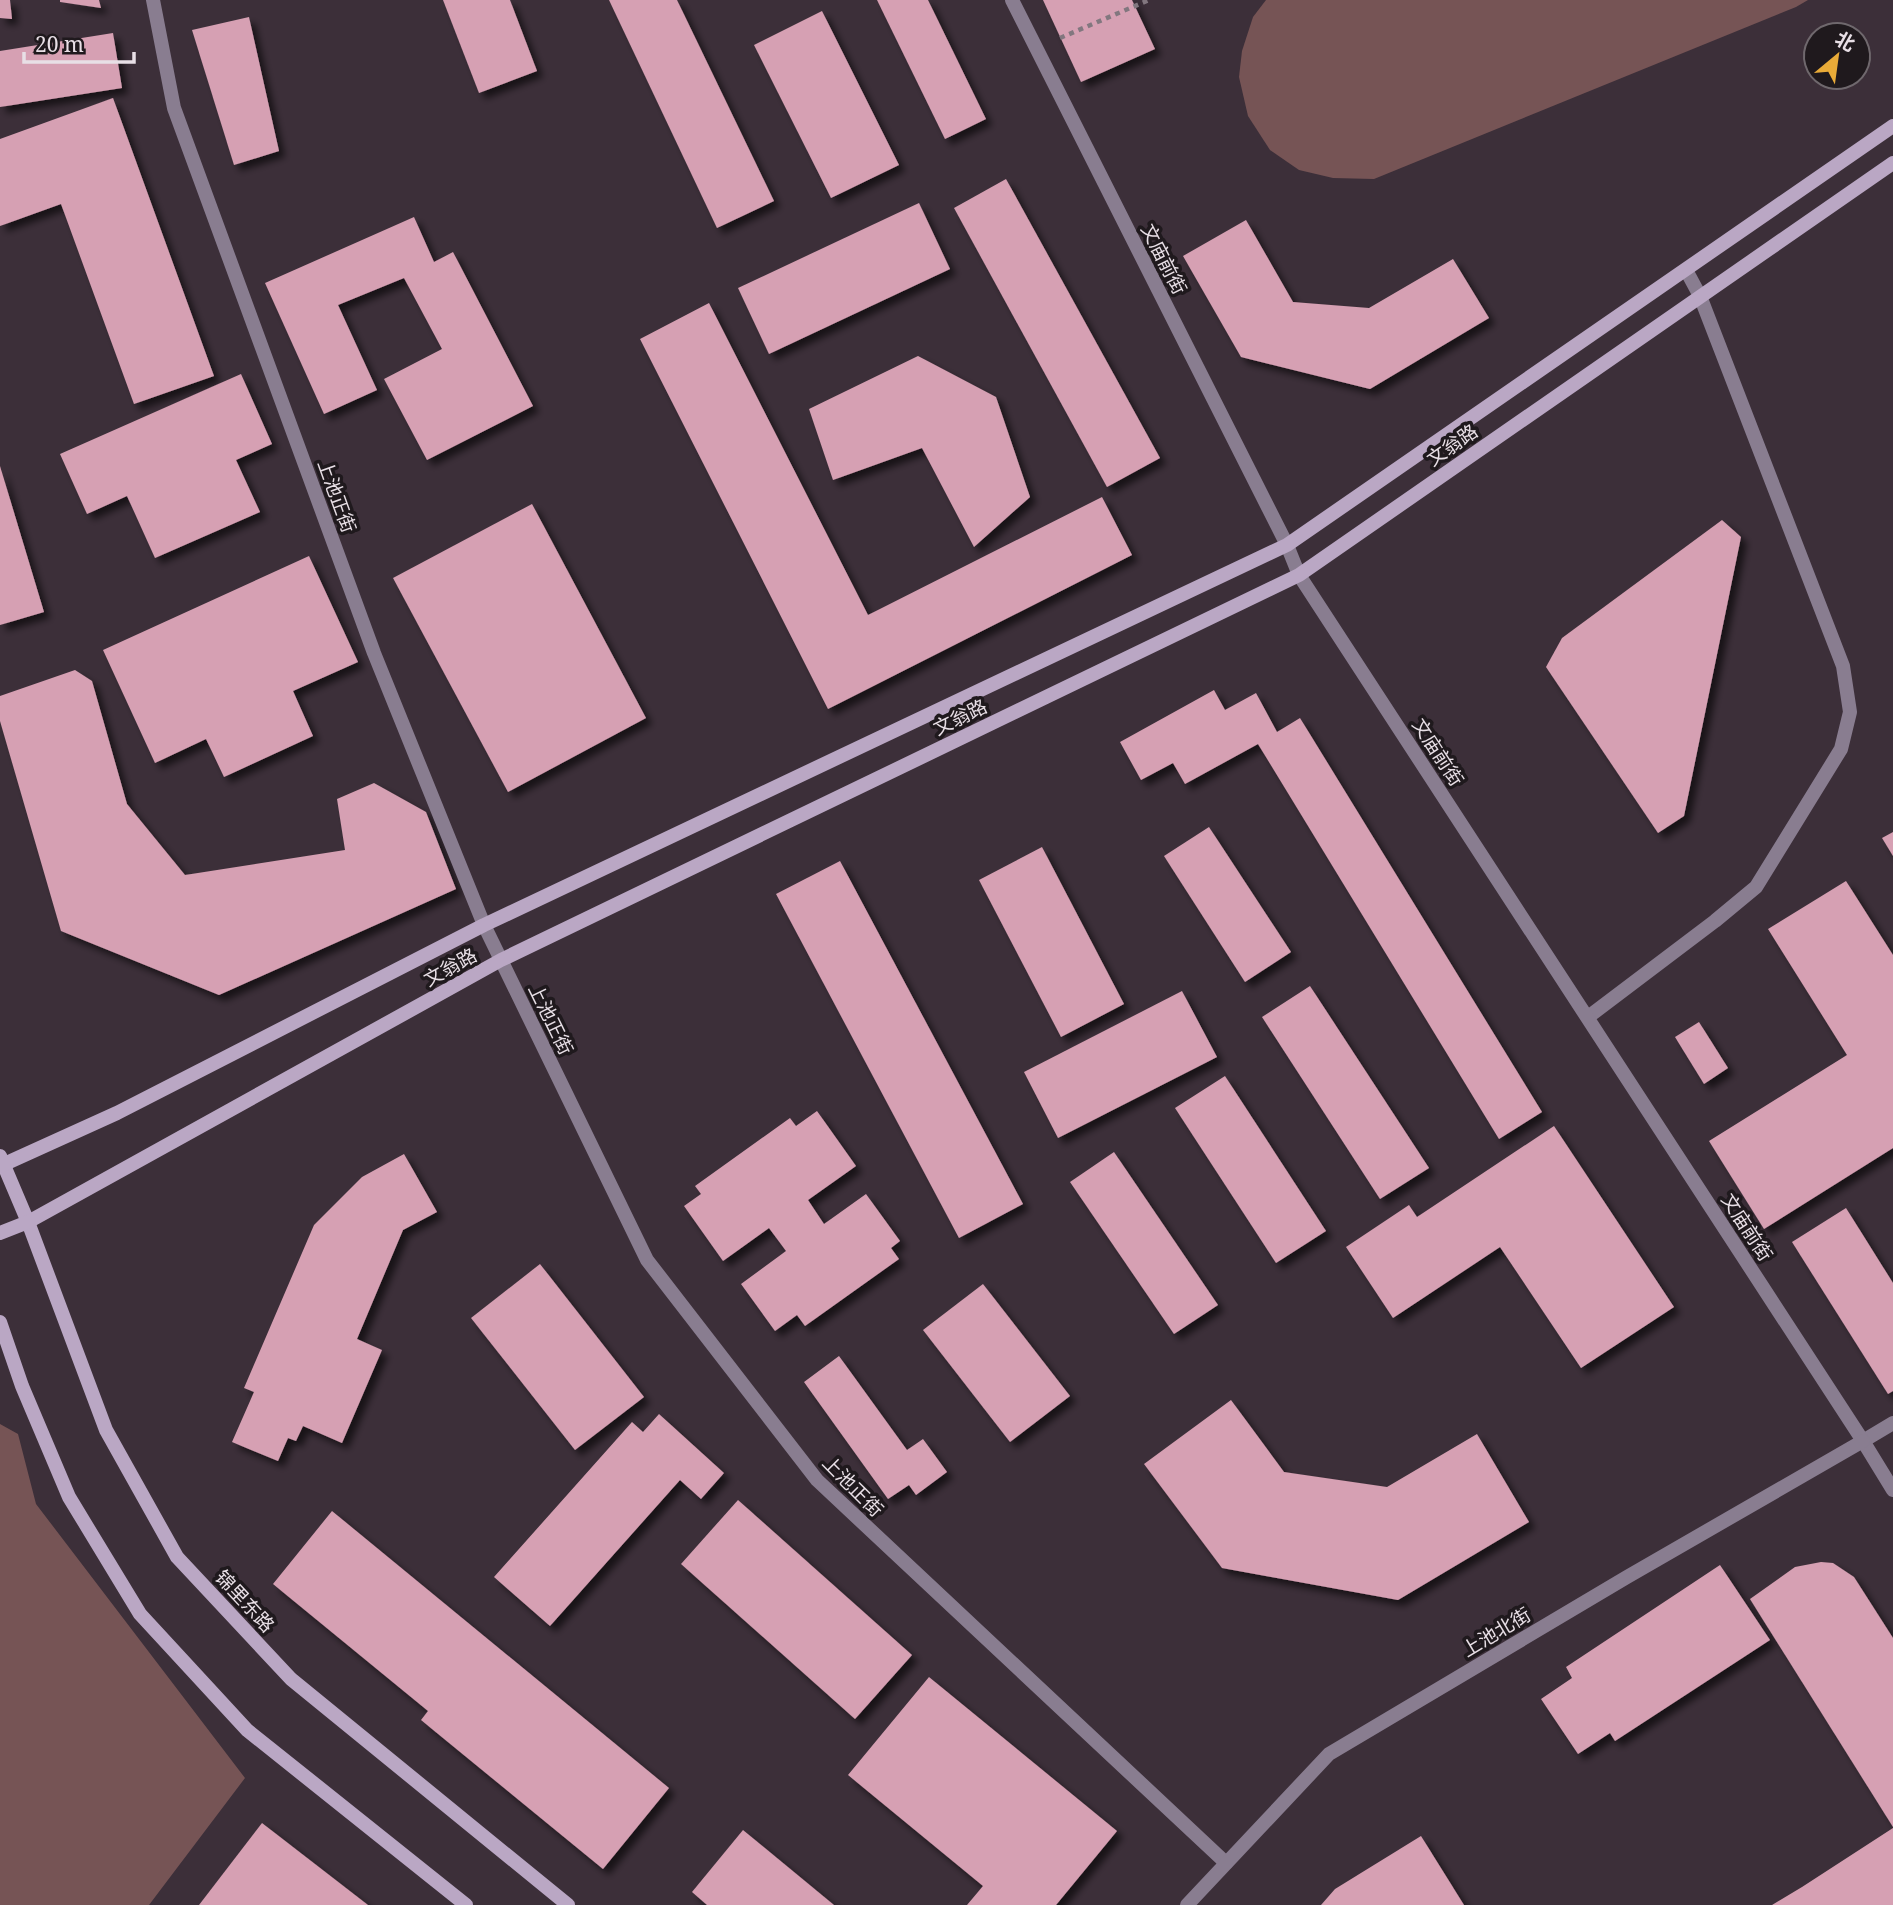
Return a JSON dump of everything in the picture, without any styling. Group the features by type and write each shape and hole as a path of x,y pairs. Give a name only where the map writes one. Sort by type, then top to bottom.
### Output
{"main road":[{"name":"文翁路","path":"1,1162 117,1113 484,925 1287,545 1893,127"},
{"name":"文翁路","path":"0,1233 28,1222 501,960 1299,575 1893,163"},
{"name":"锦里东路","path":"1,1162 28,1222 106,1430 177,1557 291,1679 568,1905"},
{"path":"0,1322 22,1386 69,1497 140,1614 247,1730 466,1905"}],"street":[{"name":"上池正街","path":"153,0 174,108 374,653 484,925 647,1259 817,1480 1226,1863"},
{"name":"文庙前街","path":"1012,0 1287,545 1299,575 1893,1490"},
{"path":"1588,1017 1756,887 1841,749 1850,712 1843,666 1700,296 1686,270"},
{"name":"上池北街","path":"1187,1905 1329,1754 1893,1423"}],"path":[{"path":"1036,48 1149,0"}],"shaded area":[{"path":"1266,0 1808,0 1374,179 1333,178 1299,170 1270,150 1248,116 1239,77 1242,51 1253,17"},
{"path":"0,1424 18,1434 36,1504 245,1778 149,1905 0,1905"}],"building":[{"path":"0,0 10,0 12,19 0,18"},
{"path":"99,0 101,8 60,2"},
{"path":"443,0 510,0 537,71 479,93"},
{"path":"609,0 677,0 774,201 717,228"},
{"path":"877,0 928,0 986,119 945,139"},
{"path":"1043,0 1132,0 1155,49 1081,82"},
{"path":"822,11 899,165 831,198 754,45"},
{"path":"249,17 279,151 234,165 192,30"},
{"path":"113,33 122,88 0,107 0,51"},
{"path":"113,98 214,376 134,404 61,204 0,226 0,139"},
{"path":"1006,179 1160,458 1107,487 954,208"},
{"path":"919,203 950,269 769,354 738,288"},
{"path":"414,217 434,262 453,252 533,406 427,460 384,379 442,349 404,278 338,305 377,390 324,414 265,283"},
{"path":"1246,220 1293,302 1369,308 1453,259 1489,318 1370,389 1241,357 1183,256"},
{"path":"709,303 868,615 1102,497 1132,555 828,709 640,339"},
{"path":"918,356 996,397 1030,497 974,547 922,448 833,480 809,409"},
{"path":"241,374 272,444 236,460 260,512 155,558 127,496 87,514 60,454"},
{"path":"0,466 44,612 0,625"},
{"path":"532,504 646,718 508,792 393,578"},
{"path":"1722,520 1741,537 1684,816 1658,833 1546,667 1562,638"},
{"path":"309,556 358,662 293,691 313,736 224,777 206,739 155,763 103,650"},
{"path":"75,670 92,681 127,804 185,875 345,850 337,799 374,783 426,812 456,889 219,995 61,931 0,721 0,696"},
{"path":"1214,690 1225,710 1256,693 1277,732 1300,718 1542,1112 1499,1139 1258,744 1185,784 1173,763 1141,780 1120,742"},
{"path":"1209,827 1291,952 1245,982 1164,856"},
{"path":"1893,832 1893,856 1882,838"},
{"path":"1042,847 1124,1004 1061,1037 979,880"},
{"path":"840,861 1023,1204 959,1238 776,894"},
{"path":"1846,881 1893,955 1893,1148 1764,1229 1709,1141 1847,1055 1768,929"},
{"path":"1310,986 1429,1168 1380,1199 1262,1017"},
{"path":"1182,991 1217,1057 1058,1138 1024,1072"},
{"path":"1699,1022 1728,1068 1704,1084 1675,1037"},
{"path":"1225,1076 1326,1231 1276,1263 1175,1108"},
{"path":"817,1111 856,1166 808,1200 824,1224 866,1194 900,1241 891,1248 899,1259 805,1326 797,1315 775,1331 741,1284 786,1251 769,1228 723,1261 684,1206 701,1194 695,1186 790,1118 796,1126"},
{"path":"1554,1126 1674,1307 1581,1368 1500,1247 1393,1318 1346,1247 1409,1205 1417,1217"},
{"path":"1114,1152 1218,1305 1174,1334 1070,1182"},
{"path":"404,1154 437,1212 403,1230 357,1339 382,1350 342,1443 303,1426 296,1441 288,1438 278,1461 232,1442 254,1392 244,1388 314,1225 362,1177"},
{"path":"1846,1208 1893,1283 1893,1391 1888,1394 1792,1242"},
{"path":"540,1264 644,1397 575,1450 471,1318"},
{"path":"983,1284 1070,1396 1010,1442 923,1330"},
{"path":"839,1356 907,1450 923,1439 947,1472 916,1495 909,1485 888,1499 804,1382"},
{"path":"1231,1400 1284,1472 1387,1487 1477,1434 1529,1522 1398,1600 1222,1568 1144,1464"},
{"path":"659,1414 724,1473 701,1499 680,1480 550,1626 494,1577 632,1422 643,1432"},
{"path":"738,1500 912,1655 855,1719 681,1564"},
{"path":"332,1511 669,1788 603,1869 421,1720 428,1711 273,1584"},
{"path":"1821,1562 1833,1563 1854,1577 1893,1638 1893,1827 1750,1599 1795,1567"},
{"path":"1720,1565 1770,1640 1615,1741 1610,1733 1578,1754 1541,1699 1572,1678 1566,1667"},
{"path":"929,1677 1117,1831 1056,1905 967,1905 983,1886 848,1775"},
{"path":"262,1823 368,1905 199,1905"},
{"path":"1893,1828 1893,1905 1772,1905 1802,1887"},
{"path":"743,1830 834,1905 707,1905 692,1892"},
{"path":"1421,1836 1464,1905 1321,1905 1335,1889"}]}
